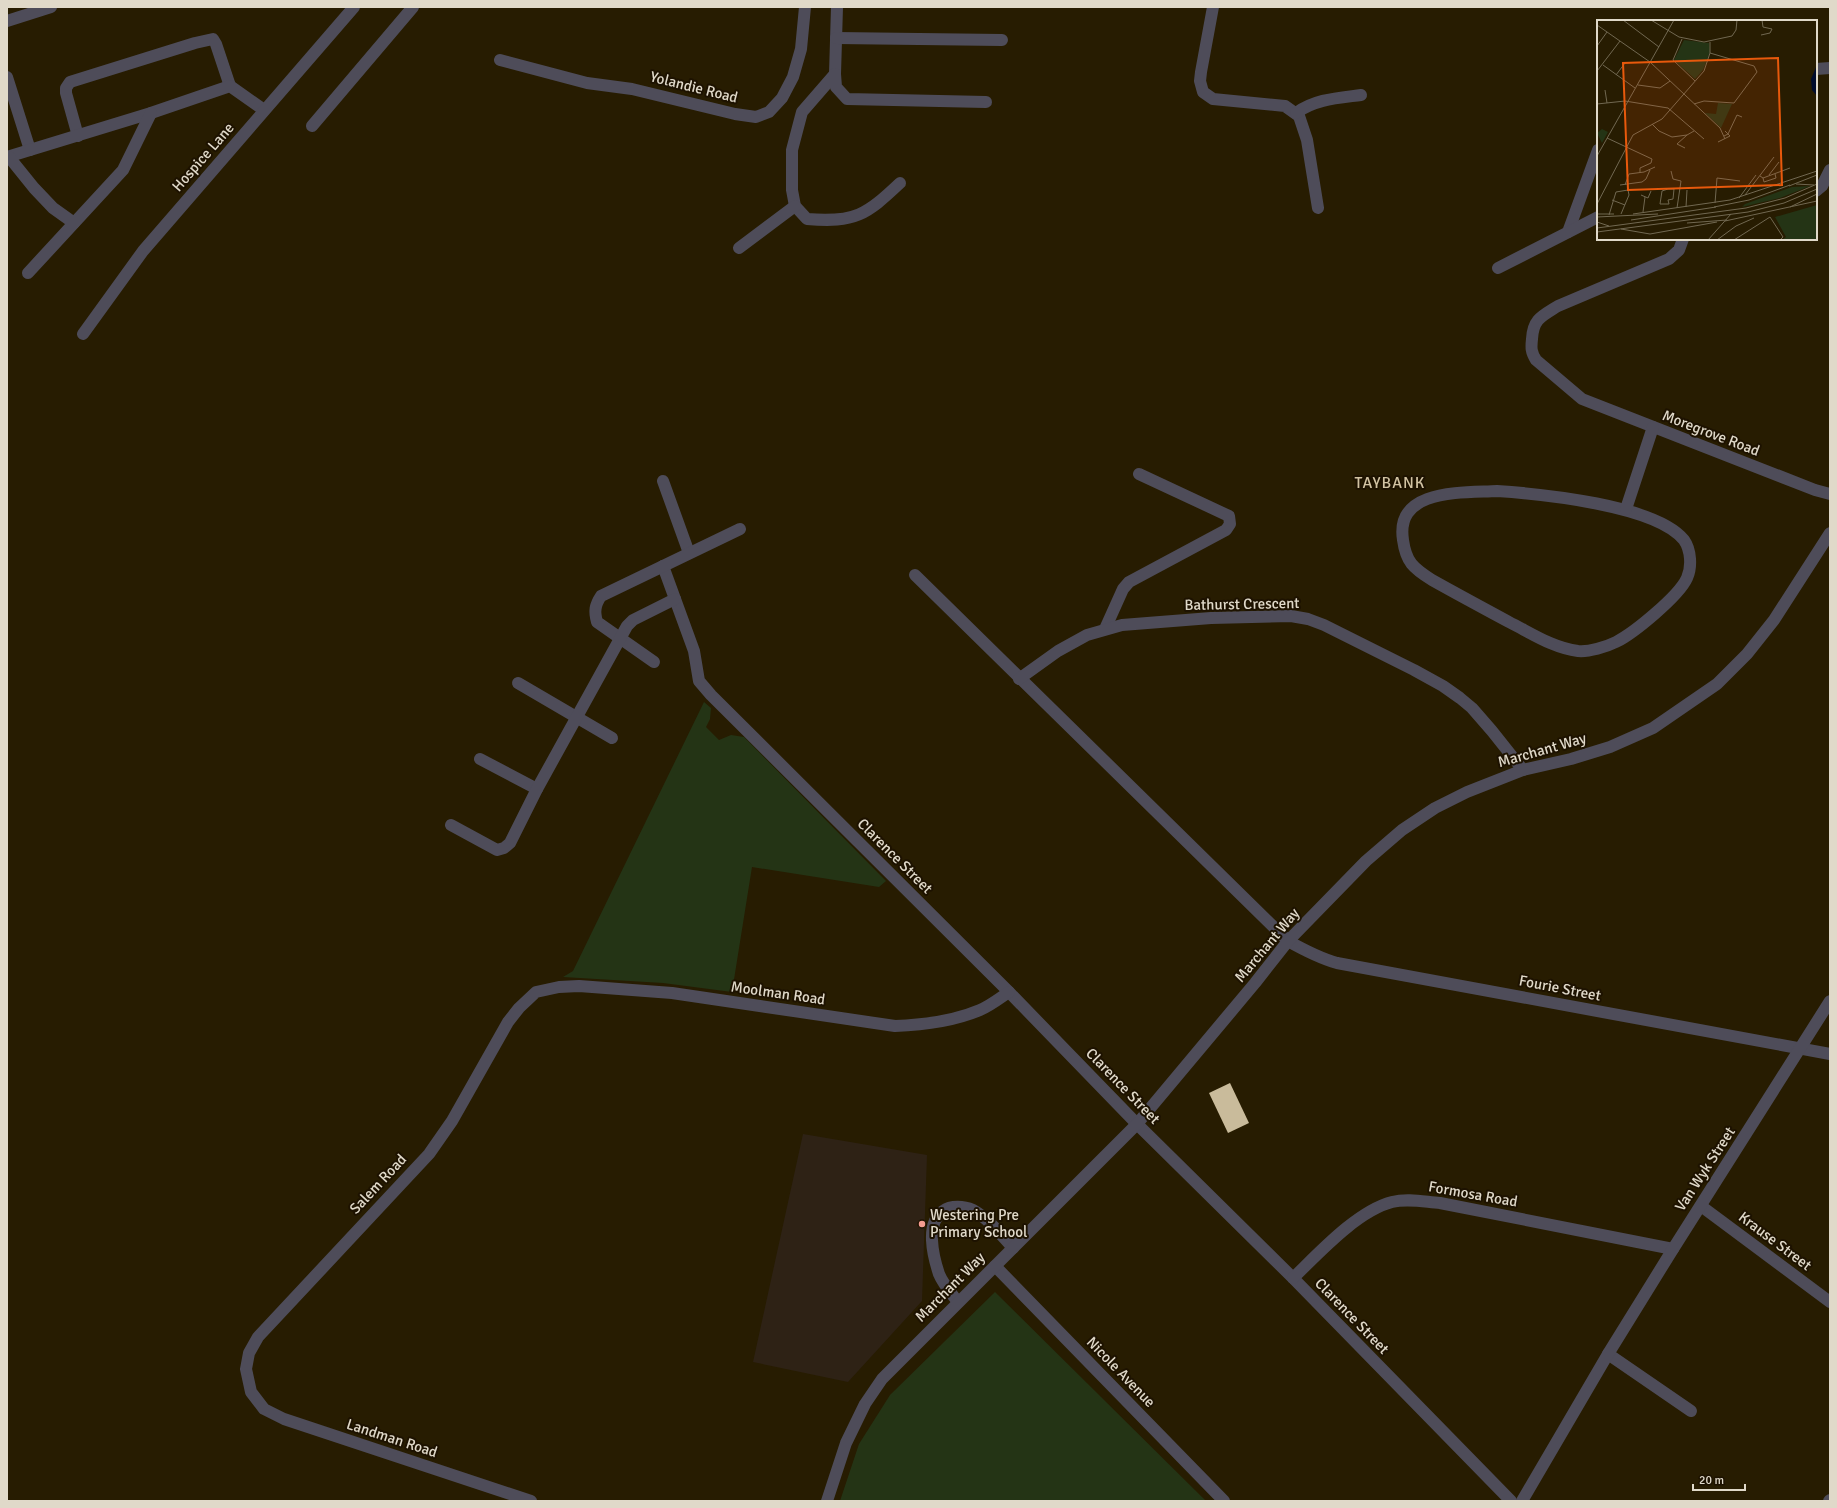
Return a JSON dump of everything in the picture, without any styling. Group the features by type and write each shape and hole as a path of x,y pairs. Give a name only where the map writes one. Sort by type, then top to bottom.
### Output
{"street":[{"path":"7,21 51,7"},
{"name":"Hospice Lane","path":"83,334 143,251 354,7"},
{"path":"312,126 414,7"},
{"name":"Yolandie Road","path":"500,60 587,83 632,88 735,114 756,117 769,112 774,108 782,98 793,77 802,49 805,7"},
{"path":"837,7 836,87 847,99 986,102"},
{"path":"1213,7 1201,72 1200,81 1203,92 1213,99 1246,103 1276,104 1285,106 1296,113 1302,123 1307,140 1318,208"},
{"path":"836,38 1002,40"},
{"path":"78,136 66,93 66,88 70,82 195,43 213,39 230,86 264,110"},
{"path":"1817,69 1830,68"},
{"path":"835,74 802,112 792,150 792,190 794,206 807,219 833,221 857,216 878,204 900,183"},
{"path":"7,77 30,150"},
{"path":"74,223 53,208 8,157 151,113 230,86"},
{"path":"1296,113 1306,105 1320,101 1361,95"},
{"path":"28,273 123,170 151,113"},
{"path":"1568,232 1597,153"},
{"path":"1817,190 1822,186 1830,170"},
{"path":"740,248 794,206"},
{"path":"1498,268 1597,218"},
{"name":"Moregrove Road","path":"1683,240 1679,250 1669,259 1558,306 1536,321 1532,330 1531,352 1536,360 1582,399 1815,490 1830,494"},
{"path":"1626,510 1653,427"},
{"path":"1105,629 1123,589 1129,582 1226,530 1230,524 1229,516 1139,474"},
{"path":"663,481 689,553"},
{"path":"1497,491 1530,493 1626,510 1642,515 1664,525 1684,540 1689,550 1690,566 1688,577 1680,589 1636,629 1616,642 1595,649 1580,651 1554,645 1432,580 1418,571 1409,562 1406,556 1402,534 1403,521 1414,505 1422,500 1434,497 1466,493 1497,491"},
{"path":"654,662 620,636 597,622 595,613 596,602 601,596 740,529"},
{"name":"Marchant Way","path":"827,1501 846,1443 869,1397 882,1379 1137,1124 1256,983 1288,941 1366,861 1402,830 1435,808 1460,795 1523,770 1571,759 1610,746 1653,728 1717,684 1747,654 1774,620 1830,533"},
{"name":"Clarence Street","path":"663,566 694,651 699,681 711,695 1009,992 1137,1124 1292,1278 1511,1501"},
{"path":"915,575 1019,679 1288,941"},
{"path":"451,825 497,850 504,848 510,843 537,789 620,636 633,620 675,599"},
{"name":"Bathurst Crescent","path":"1019,679 1058,651 1088,635 1105,629 1122,626 1211,618 1291,616 1308,619 1324,625 1443,686 1472,708 1492,730 1523,770"},
{"path":"518,683 612,738"},
{"path":"480,759 537,789"},
{"name":"Fourie Street","path":"1288,941 1324,960 1337,963 1830,1054"},
{"name":"Moolman Road","path":"536,992 559,987 579,986 672,993 895,1026 918,1026 981,1010 1009,992"},
{"name":"Salem Road","path":"252,1392 246,1369 249,1353 258,1337 429,1154 452,1121 508,1022 519,1008 536,992"},
{"name":"Van Wyk Street","path":"1522,1501 1608,1354 1830,1001"},
{"name":"Formosa Road","path":"1292,1278 1327,1245 1367,1212 1392,1202 1412,1200 1440,1203 1673,1249"},
{"name":"Krause Street","path":"1701,1206 1830,1302"},
{"path":"958,1302 940,1275 933,1248 933,1225 939,1213 953,1207 971,1210 990,1223 1013,1248"},
{"name":"Nicole Avenue","path":"995,1266 1224,1501"},
{"path":"1608,1354 1691,1411"},
{"name":"Landman Road","path":"252,1392 264,1409 284,1419 531,1501"}],"shaded area":[{"path":"803,1134 927,1155 922,1301 848,1382 753,1362"}],"green space":[{"path":"704,702 711,708 710,719 706,727 719,740 731,735 744,737 886,881 879,887 752,867 732,992 663,983 563,977 573,971"},
{"path":"995,1292 1206,1501 840,1501 859,1444 890,1395"}],"building":[{"path":"1230,1083 1249,1123 1228,1133 1209,1093"}],"place":[{"name":"Westering Pre Primary School","path":"922,1224"}],"district":[{"name":"TAYBANK","path":"1390,483"}]}
